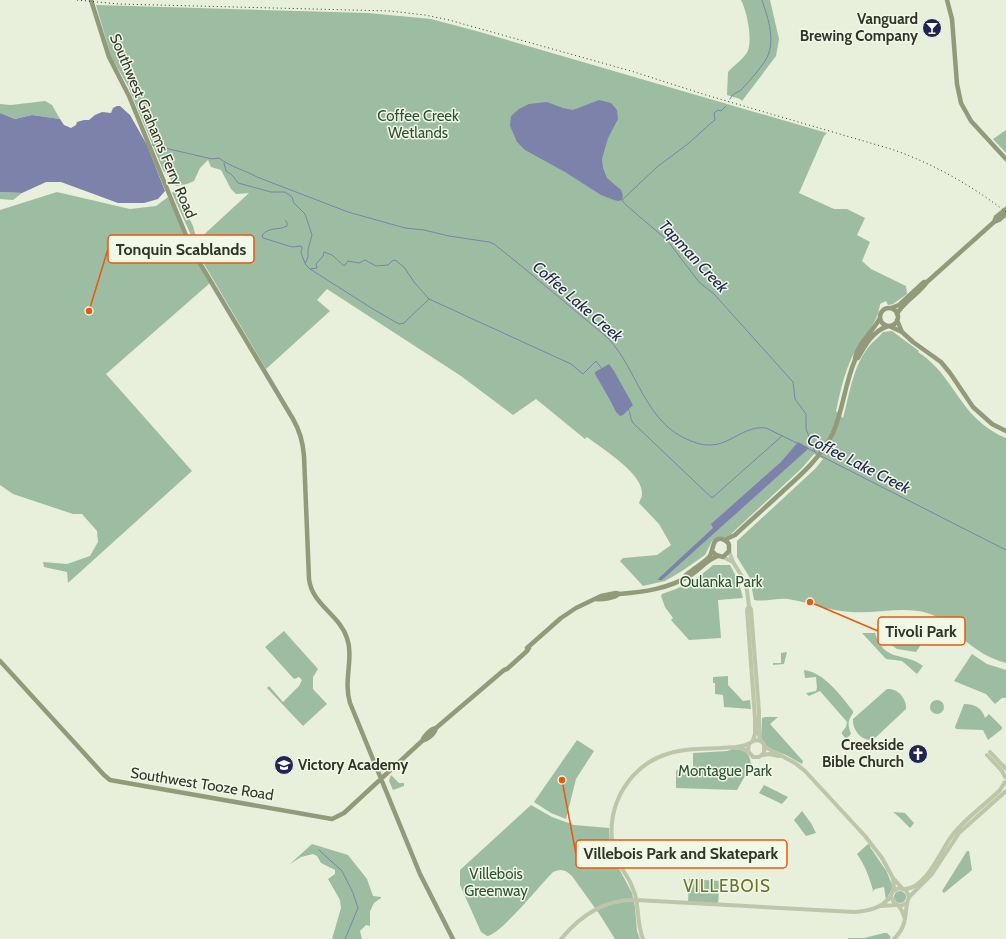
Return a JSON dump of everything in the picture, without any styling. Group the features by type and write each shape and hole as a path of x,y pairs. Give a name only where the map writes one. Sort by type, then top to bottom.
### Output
{"main road":[{"name":"Southwest Grahams Ferry Road","path":"91,0 107,54 129,96 192,250 208,280 293,419 300,434 304,456 310,586 315,596 347,637 349,647 347,685 349,700 420,874 453,939"},
{"path":"946,0 952,19 957,84 961,103 971,121 1006,159"},
{"path":"994,222 996,217 1006,209"},
{"path":"902,332 897,320 897,314 903,306 924,287 927,282 994,222 1006,214"},
{"path":"712,551 718,556 723,557 729,551 729,545 735,535 801,475 821,453 830,438 841,410 848,380 856,360 855,357 883,311 899,305 924,282 927,282"},
{"path":"890,308 897,314"},
{"path":"880,318 882,323 902,332 913,342 941,362 967,399 982,416 992,424 1006,431"},
{"path":"856,360 876,332 881,328 894,324 897,320"},
{"path":"684,578 709,556 714,543 718,540 724,540 735,535"},
{"path":"724,540 729,545"},
{"path":"684,578 688,578 711,559 718,556"},
{"name":"Southwest Tooze Road","path":"0,661 104,775 114,782 332,819 344,813 422,741 424,737 504,670 505,667 520,653 529,648 565,616 580,606 599,597 616,593 619,594 655,589 684,578"}],"street":[{"path":"729,551 733,562 746,583 749,606 751,609 759,712 759,735 761,741 765,747 795,763 805,771 880,854 893,878 903,889 908,892 909,897"},
{"path":"723,557 733,562"},
{"path":"643,939 639,925 636,900 630,881 616,857 612,837 612,826 616,803 631,777 653,760 666,754 683,750 736,747 749,744 753,740 755,734 755,718 747,610 749,606"},
{"path":"753,740 761,741"},
{"path":"749,744 748,751 750,756 755,758 769,754 781,756"},
{"path":"736,747 748,751"},
{"path":"763,755 765,747"},
{"path":"894,891 898,888 903,889 913,887 925,876 957,830 1002,788 1006,780 1002,770 989,753 1006,769"},
{"path":"894,939 901,931 907,915 907,903 909,897 932,874 959,833 1006,791"},
{"path":"881,906 892,896 894,891 893,878"},
{"path":"892,896 893,902 902,911 905,919"},
{"path":"561,939 580,920 594,910 614,903 636,900 854,912 866,911 881,906 903,905 907,903"}],"green space":[{"path":"741,0 770,0 779,39 776,56 742,101 727,95 728,72 746,54 749,43 749,27"},
{"name":"Coffee Creek Wetlands","path":"96,5 368,13 431,19 827,133 824,136 799,193 834,209 847,209 865,218 857,235 870,242 862,261 871,269 906,286 907,294 893,304 888,305 886,301 880,304 879,312 873,325 849,363 842,384 836,411 843,418 853,379 860,360 872,343 883,332 892,331 919,351 918,352 941,372 971,413 978,420 992,431 1006,438 1006,663 989,657 963,639 942,620 927,613 909,610 851,612 835,610 788,599 762,601 754,600 750,578 737,557 737,541 816,468 823,459 814,454 802,468 730,535 716,538 712,541 705,555 665,581 643,586 620,561 623,558 657,555 671,545 659,524 639,503 642,494 641,486 629,470 620,462 587,437 585,439 536,399 513,415 461,376 327,289 317,300 330,311 266,369 204,264 172,193 175,190 193,226 197,241 249,193 236,194 231,189 221,170 211,167 208,160 200,168 194,181 176,186 163,170 128,86 114,62 113,63"},
{"path":"45,101 52,105 60,119 32,115 15,119 0,113 0,104 11,105"},
{"path":"1006,130 1006,153 993,139"},
{"path":"0,192 22,193 13,200 0,199"},
{"path":"57,192 130,209 156,206 168,197 210,283 106,374 192,471 68,583 67,572 44,567 43,562 67,564 90,556 98,542 97,531 82,514 73,514 13,494 0,485 0,210"},
{"name":"Oulanka Park","path":"713,565 730,565 738,580 743,598 718,600 721,638 689,640 671,620 673,618 665,607 661,596 662,594 676,589 701,575"},
{"path":"932,623 934,625 916,652 897,649 889,643 912,642 912,640 916,639 918,632 923,632 930,627"},
{"path":"284,631 318,669 313,677 313,689 327,704 303,726 267,688 269,686 283,702 299,686 302,680 299,677 294,679 265,647"},
{"path":"862,633 875,633 879,643 884,649 896,656 909,659 923,666 917,674 902,661 886,659"},
{"path":"787,652 784,664 773,665 773,663 781,663 781,653"},
{"path":"972,654 987,664 1006,670 1006,698 1002,698 995,704 986,694 954,681"},
{"path":"804,670 818,675 825,680 853,711 849,724 851,734 846,739 842,732 846,727 847,722 820,691 809,696 806,693 816,691 817,688 816,677 805,678"},
{"path":"728,676 728,685 743,701 750,700 751,709 724,707 723,695 715,694 715,683 713,683 713,677"},
{"path":"887,689 895,690 901,695 905,702 906,709 874,739 866,739 859,735 856,731 853,719"},
{"path":"937,700 942,702 944,707 942,712 937,714 932,712 930,707 932,702"},
{"path":"964,704 978,707 985,718 989,714 1002,727 1002,729 988,740 983,730 956,729 955,727"},
{"path":"778,717 770,724 803,761 802,764 786,755 768,748 761,739 762,718"},
{"path":"577,740 594,751 576,779 566,819 551,813 534,802"},
{"name":"Montague Park","path":"733,749 745,751 749,756 751,763 737,790 676,788 676,771 682,768 693,769 693,753 727,751"},
{"path":"391,775 399,783 404,783 404,786 393,790 389,781"},
{"path":"764,785 788,797 782,804 759,793"},
{"name":"Villebois Greenway","path":"531,805 552,817 574,825 609,828 610,845 616,863 632,893 637,931 640,939 615,939 572,876 568,872 561,870 553,872 501,927 487,936 481,932 460,885 460,870"},
{"path":"802,811 816,833 806,836 794,820"},
{"path":"893,812 905,813 914,823 910,828"},
{"path":"312,844 348,855 367,879 373,896 381,897 374,903 370,911 370,926 366,925 360,931 362,939 332,939 341,908 340,900 328,879 335,874 335,870 321,863 317,856 313,854 301,857 290,864"},
{"path":"868,844 886,870 893,887 886,900 884,887 875,889 872,892 873,890 866,871 857,854"},
{"path":"967,851 969,851 972,870 944,893 942,891"},
{"path":"689,879 720,881 718,904 688,903"},
{"path":"900,891 904,893 906,897 904,901 900,903 896,901 894,897 896,893"},
{"path":"887,933 891,937 889,939 848,939 864,938"}],"water":[{"path":"599,100 611,103 617,110 618,119 608,138 602,159 603,168 607,178 621,190 623,195 622,200 618,201 601,195 565,172 525,150 517,142 510,126 511,116 519,109 529,104 547,102 573,110"},
{"path":"120,106 130,115 147,145 165,191 158,199 144,203 118,203 61,182 46,182 22,193 0,192 0,113 15,119 32,115 60,119 64,125 71,128 76,125 77,122 89,120 102,112 111,113 113,108"},
{"path":"609,364 633,405 620,416 616,412 595,374 595,372"},
{"path":"798,442 809,448 662,580 658,580 713,528 711,524 781,462"}],"waterway":[{"name":"Tapman Creek","path":"730,99 752,78 769,54 771,39 770,30 762,0"},
{"name":"Tapman Creek","path":"726,106 721,111 718,110 714,113 715,120 689,143 657,167 622,200 667,240 699,282 714,294 793,382 795,399 806,414 806,429 815,452"},
{"name":"Coffee Lake Creek","path":"152,145 212,159 219,158 228,164 257,177 348,212 405,228 424,230 494,244 608,338 627,365 652,409 675,433 693,442 708,445 723,442 744,432 758,428 766,428 797,443"},
{"path":"224,163 226,171 232,175 238,183 271,192 285,192 292,197 294,203 305,214 312,235 308,250 308,257 305,264 310,269 317,268 316,264 323,256 324,252 332,255 344,266 348,261 359,263 365,260 376,266 388,265 395,260 404,267 414,282 429,299 571,364 583,374 596,361 602,369"},
{"path":"285,220 287,222 287,226 268,230 262,235 263,238 292,247 301,246 301,253 305,263"},
{"path":"310,269 399,324 404,323 429,299"},
{"path":"628,408 633,423 712,498 782,436"},
{"name":"Coffee Lake Creek","path":"807,448 817,453"},
{"name":"Coffee Lake Creek","path":"821,456 1006,550"},
{"path":"319,850 342,871 353,893 358,908 345,939"}],"railway":[{"path":"77,0 119,4 390,11 425,15 449,20 631,71 706,95 891,149 921,161 951,176 993,202 1006,212"}],"place":[{"name":"Vanguard Brewing Company","path":"932,28"},
{"name":"Tonquin Scablands","path":"89,311"},
{"name":"Tivoli Park","path":"810,602"},
{"name":"Creekside Bible Church","path":"918,754"},
{"name":"Victory Academy","path":"284,765"},
{"name":"Villebois Park and Skatepark","path":"562,780"}],"district":[{"name":"VILLEBOIS","path":"727,886"}]}
